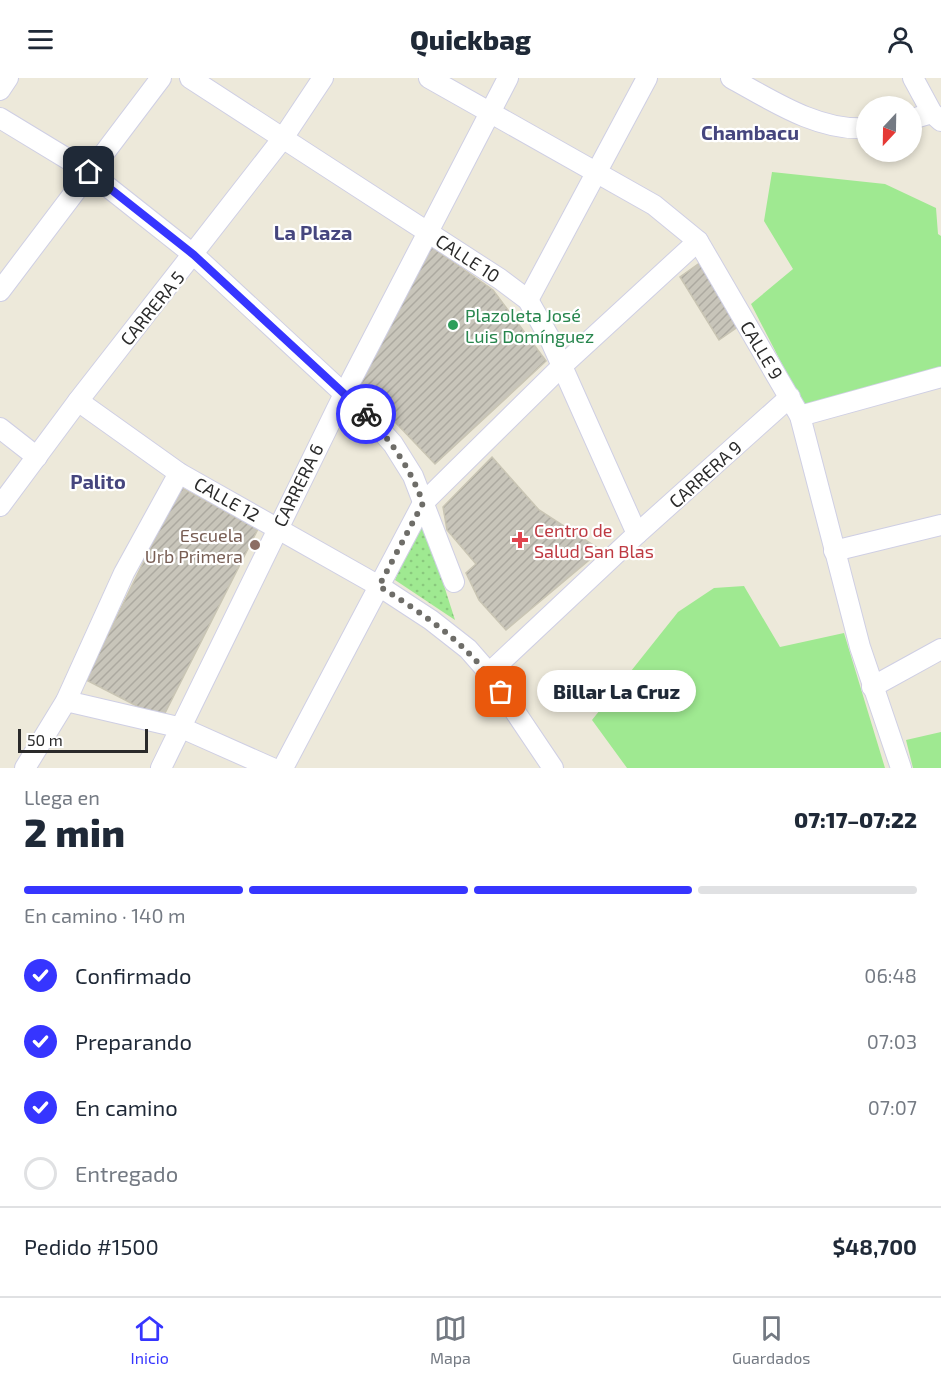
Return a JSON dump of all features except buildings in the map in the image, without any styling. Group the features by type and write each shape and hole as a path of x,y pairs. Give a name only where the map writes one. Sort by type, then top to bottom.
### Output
{"street":[{"path":"0,90 8,78"},
{"path":"0,291 161,78"},
{"name":"CALLE 10","path":"190,78 428,232 528,300 562,366 637,534"},
{"name":"CARRERA 5","path":"0,507 78,400 194,255 283,138 323,78"},
{"name":"CALLE 9","path":"429,78 654,205 698,241 800,416 834,551 872,687 901,768"},
{"name":"CARRERA 6","path":"161,768 277,527 489,110 508,78"},
{"path":"528,300 647,78"},
{"path":"913,78 936,117"},
{"path":"740,80 798,114 828,123 856,127"},
{"path":"0,118 89,172 194,255 345,393 393,444 412,476 454,582"},
{"path":"283,768 423,503 562,366 698,241"},
{"path":"800,416 941,377"},
{"name":"CARRERA 9","path":"489,673 637,534 790,398"},
{"name":"CALLE 12","path":"78,400 179,472 379,586 432,620 468,649 489,673 553,768"},
{"path":"0,428 37,457"},
{"path":"25,768 66,701 124,573 179,472"},
{"path":"834,551 941,525"},
{"path":"872,687 941,649"},
{"path":"66,701 182,728 272,768"}],"green space":[{"path":"772,172 885,184 936,208 938,234 941,236 941,369 803,405 751,304 793,269 764,221"},
{"path":"419,519 424,523 455,620 395,580"},
{"path":"744,586 780,647 844,633 885,768 627,768 592,720 678,612 714,588"},
{"path":"941,732 941,768 913,768 906,740"}],"way so far":[{"path":"366,414 393,444 412,476 423,503 379,586 432,620 468,649 489,673 501,692"}],"place":[{"name":"Plazoleta José Luis Domínguez","path":"453,325"},
{"name":"Centro de Salud San Blas","path":"520,540"},
{"name":"Escuela Urb Primera","path":"255,545"},
{"name":"Billar La Cruz","path":"501,692"}],"district":[{"name":"Chambacu","path":"750,132"},
{"name":"La Plaza","path":"313,232"},
{"name":"Palito","path":"98,481"}],"route":[{"path":"89,172 194,255 366,414"}]}
